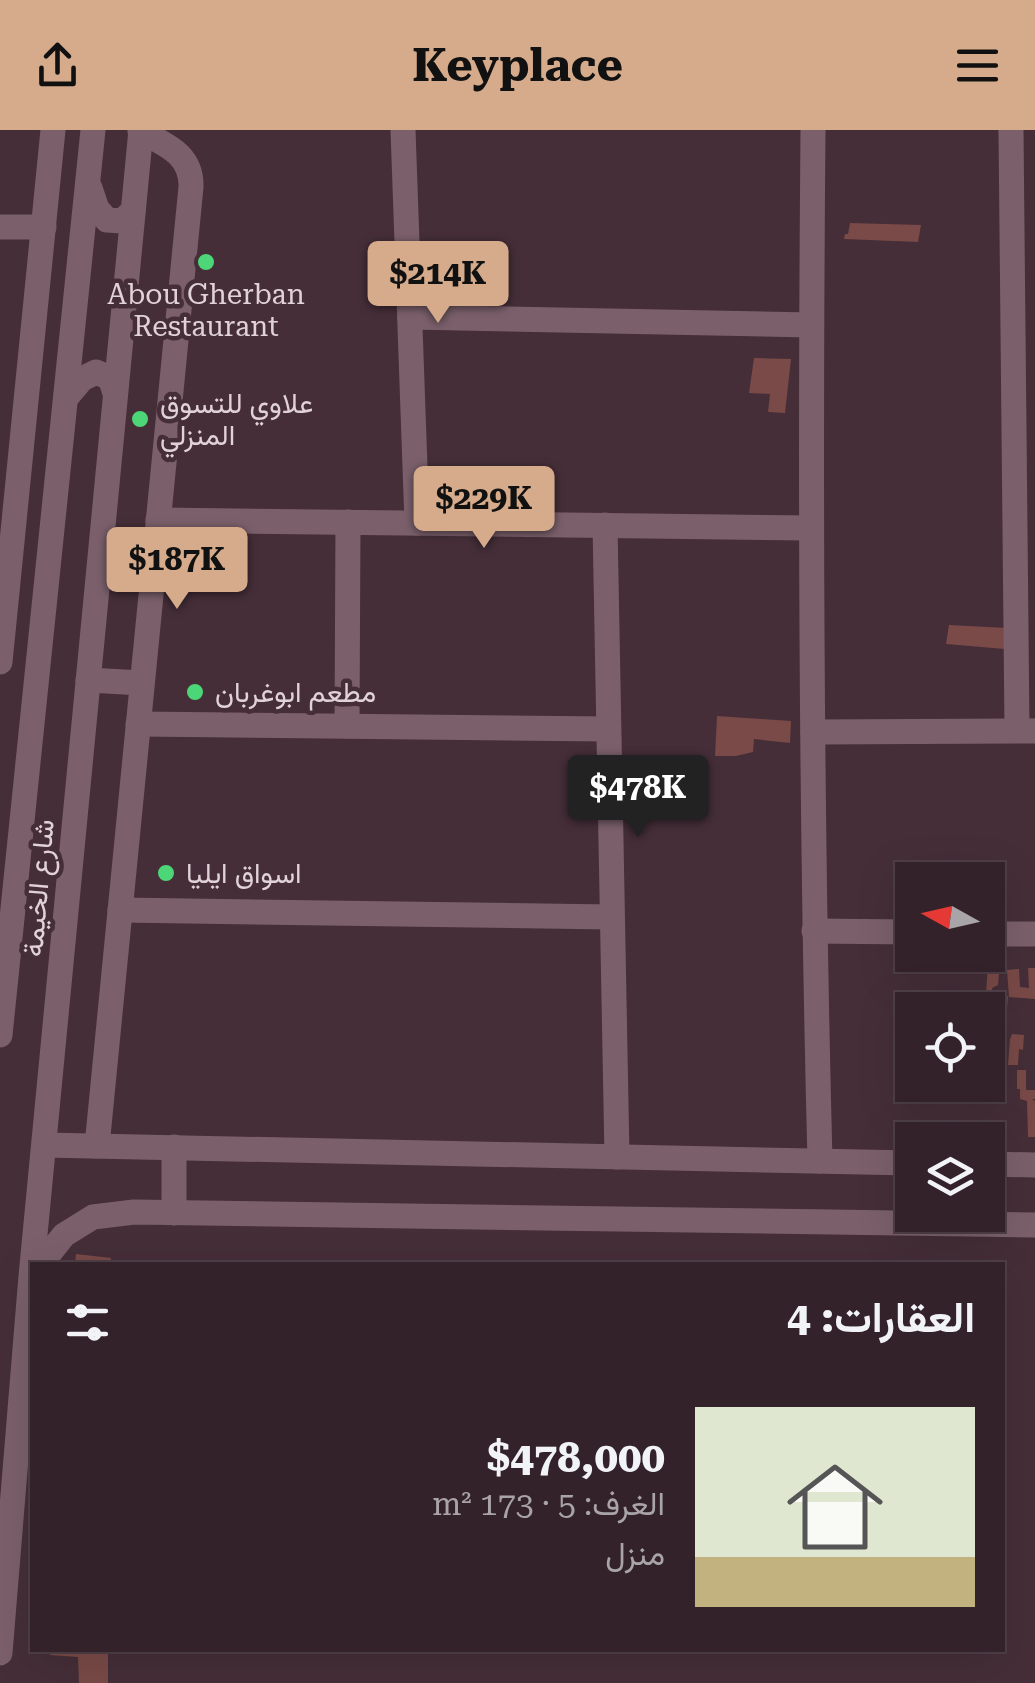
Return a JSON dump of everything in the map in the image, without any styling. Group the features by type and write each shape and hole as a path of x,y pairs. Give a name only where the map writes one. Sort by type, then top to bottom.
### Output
{"street":[{"path":"0,662 10,450 44,227 53,130"},
{"name":"شارع الخيمة","path":"0,1035 94,130"},
{"path":"404,130 417,523"},
{"path":"813,130 810,528 820,1161"},
{"path":"813,732 1026,730 1024,341 1011,130"},
{"path":"97,1146 191,176 182,156 140,131"},
{"name":"شارع الخيمة","path":"33,1262 140,131"},
{"path":"88,183 97,208 107,220 122,221 133,212"},
{"path":"0,227 44,227"},
{"path":"410,317 811,326"},
{"path":"66,398 82,379 96,372 110,378 115,392"},
{"path":"158,520 810,528"},
{"path":"347,726 348,522"},
{"path":"605,525 617,1156"},
{"path":"88,680 142,683"},
{"path":"138,724 608,729"},
{"path":"120,910 612,917"},
{"path":"814,931 895,932"},
{"path":"1005,934 1035,934"},
{"path":"44,1145 895,1162"},
{"path":"174,1148 174,1212"},
{"path":"1005,1164 1035,1165"},
{"path":"42,1262 64,1235 93,1217 134,1212 1035,1225"},
{"name":"شارع الخيمة","path":"0,1653 30,1300"}],"building":[{"path":"850,223 921,225 918,242 844,239"},
{"path":"754,358 791,359 785,413 768,412 770,394 749,393"},
{"path":"949,625 1007,628 1005,649 946,644"},
{"path":"717,716 791,721 790,743 754,739 753,752 715,756"},
{"path":"1028,968 1035,968 1035,999 1009,997 1007,970 1019,969 1020,987 1029,988"},
{"path":"987,972 999,972 998,985 993,992 986,992"},
{"path":"1012,1034 1024,1035 1018,1065 1008,1065"},
{"path":"1017,1070 1026,1070 1026,1090 1035,1090 1035,1137 1028,1137 1027,1101 1020,1099"},
{"path":"76,1254 111,1258 110,1262 75,1262"},
{"path":"108,1652 108,1683 79,1683 78,1657 50,1655"}],"place":[{"name":"Abou Gherban Restaurant","path":"206,262"},
{"name":"علاوي للتسوق المنزلي","path":"140,419"},
{"name":"مطعم ابوغربان","path":"195,692"},
{"name":"اسواق ايليا","path":"166,873"}]}
